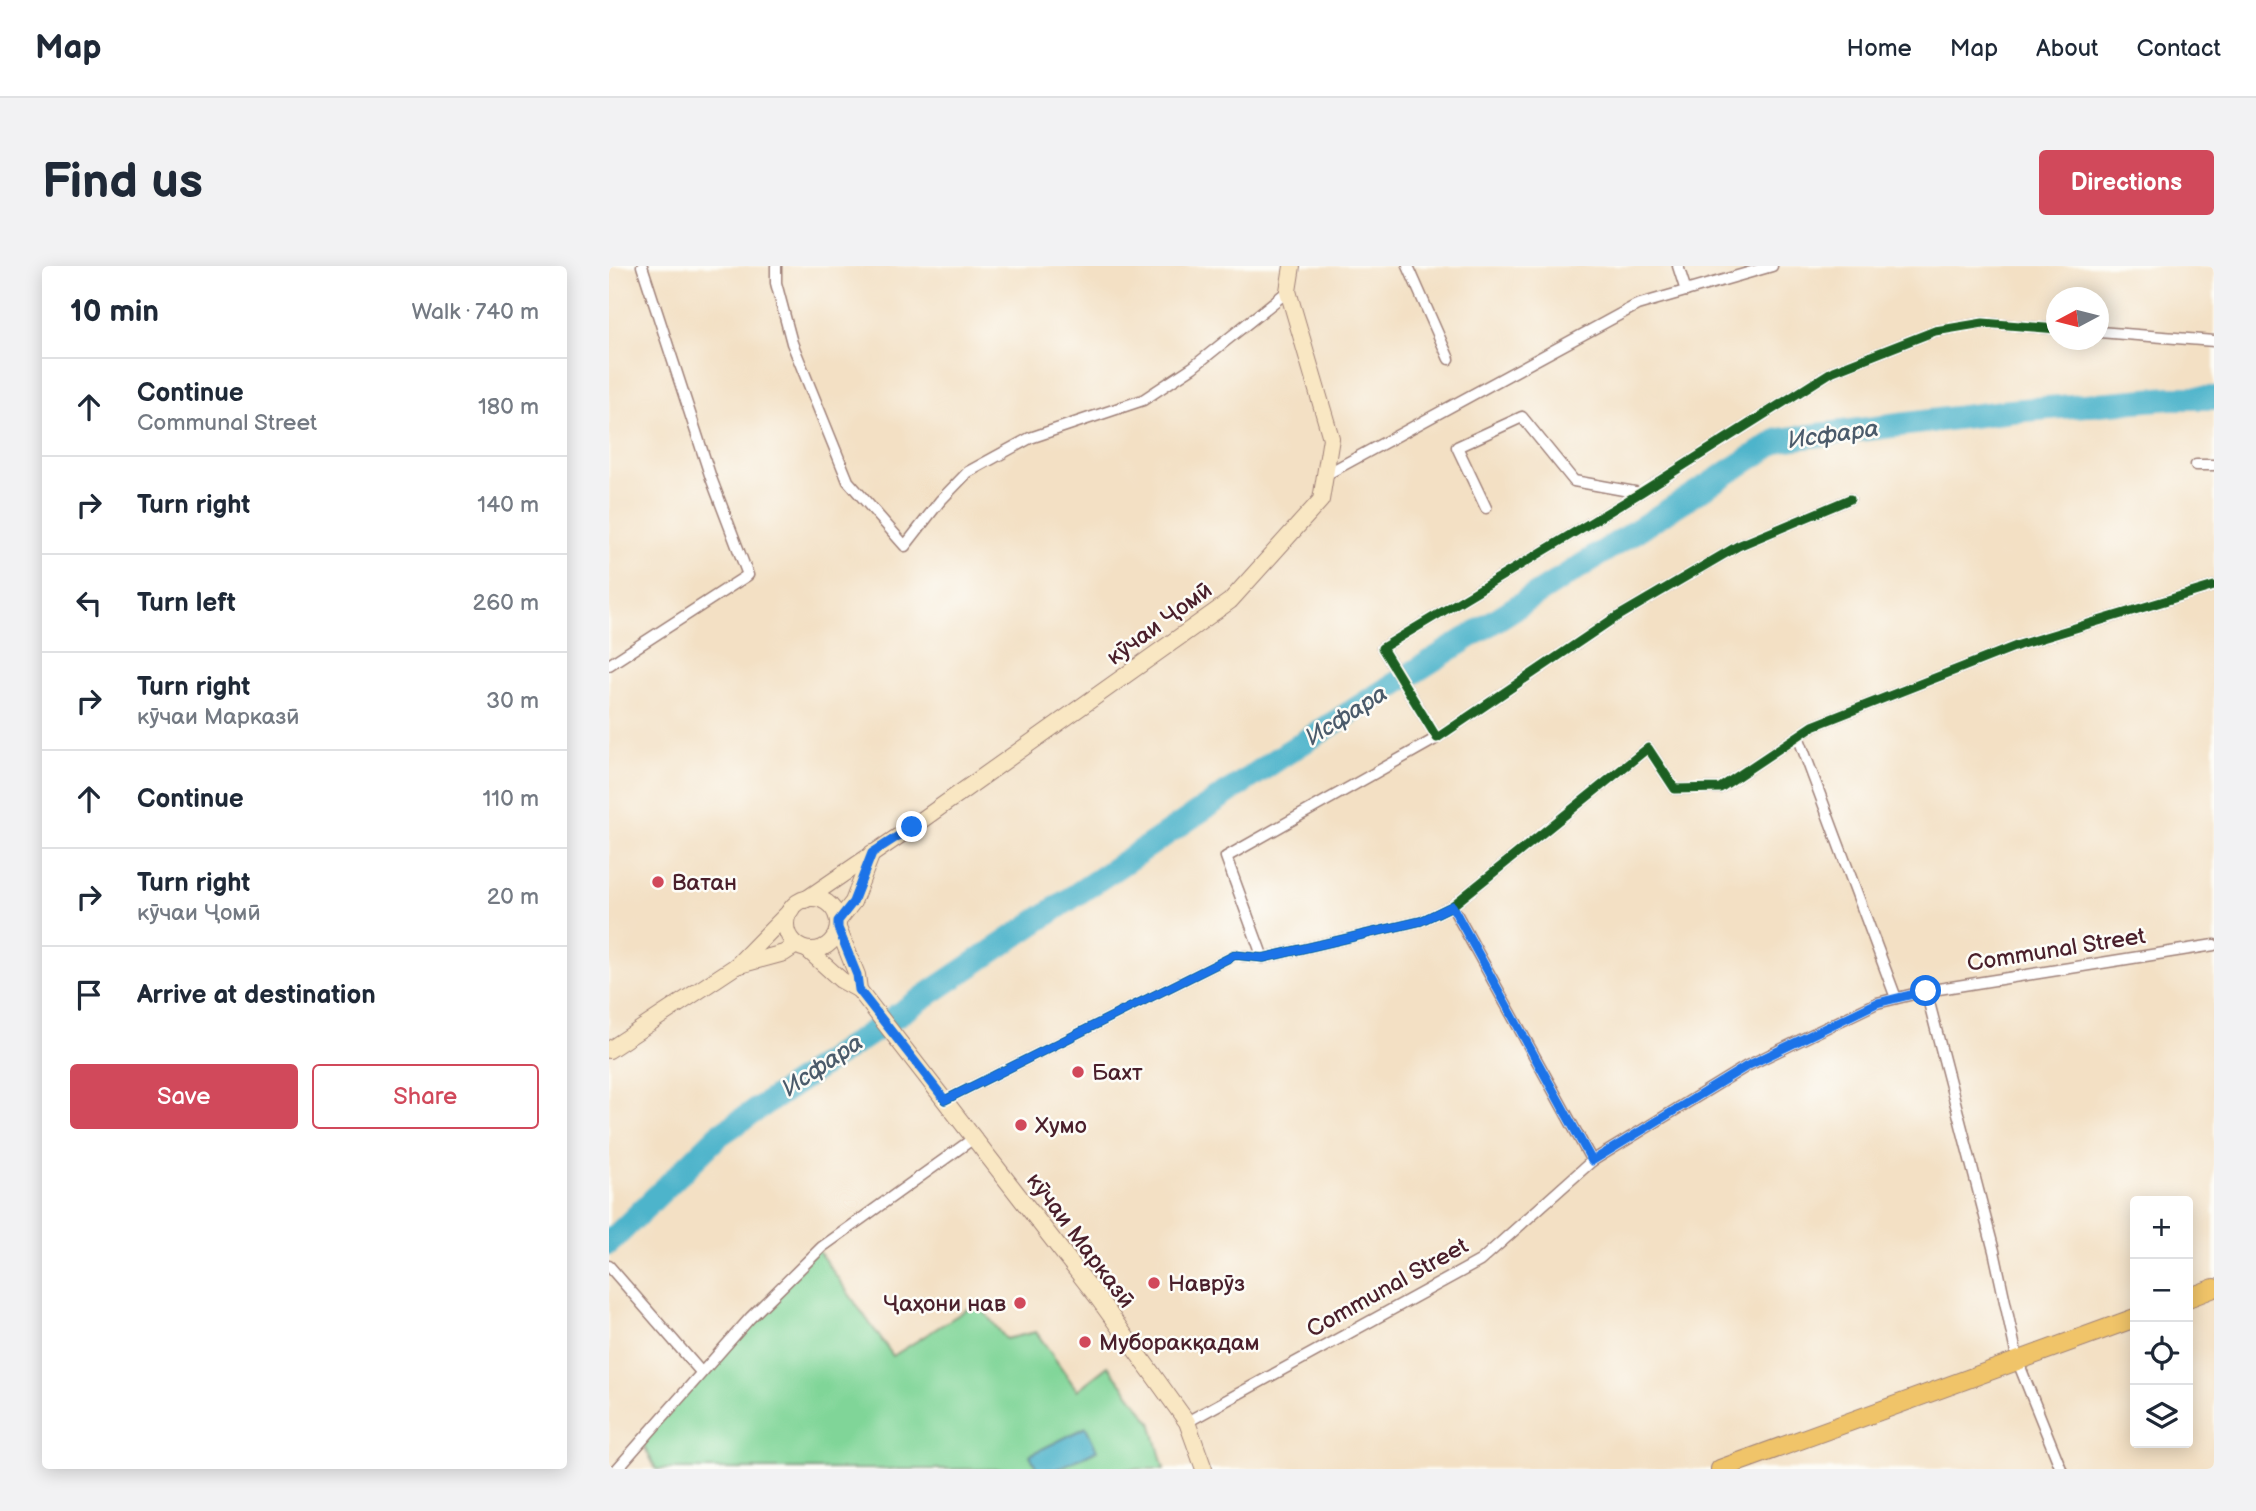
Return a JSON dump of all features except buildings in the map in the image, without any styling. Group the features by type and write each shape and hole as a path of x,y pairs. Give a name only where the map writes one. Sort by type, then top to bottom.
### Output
{"main road":[{"name":"кӯчаи Ҷомӣ","path":"806,900 1230,601 1321,500 1331,438 1288,291 1292,266"},
{"path":"736,965 802,947 824,947 831,942 853,902 872,853"},
{"path":"609,1050 736,965 791,910 806,900 814,899 829,905 835,911 863,995"},
{"path":"791,910 786,925 788,932 841,980 863,995"},
{"name":"кӯчаи Марказӣ","path":"863,995 1098,1298 1187,1422 1204,1469"},
{"path":"2193,1296 2214,1289"},
{"path":"1720,1469 2130,1320"}],"street":[{"path":"609,665 748,575 711,478 642,266"},
{"path":"776,266 776,283 792,343 848,481 905,546 940,501 968,472 1030,438 1143,400 1193,367 1288,291"},
{"path":"1408,266 1449,359"},
{"path":"1678,266 1686,291"},
{"path":"1325,475 1637,305 1772,266"},
{"path":"1437,738 1382,648 1640,493 1833,371 1935,331 1983,323 2046,328"},
{"path":"2109,333 2214,341"},
{"path":"1486,508 1457,447 1522,417 1574,481 1640,493"},
{"path":"2196,465 2214,466"},
{"path":"1263,958 1226,857 1437,738 1610,621 1738,546 1850,499"},
{"path":"945,1100 1235,955 1263,958 1421,921 1452,906 1648,748 1675,789 1720,788 1813,726 2019,645 2214,586"},
{"path":"1798,736 1896,999"},
{"path":"1452,906 1592,1161"},
{"name":"Communal Street","path":"1187,1422 1480,1261 1592,1161 1747,1066 1877,1003 1926,991 2214,945"},
{"path":"1926,991 1994,1251 2018,1362 2061,1469"},
{"path":"617,1469 701,1371 822,1247 974,1138"},
{"path":"609,1266 701,1371"}],"green space":[{"path":"817,1249 893,1356 977,1303 1006,1339 1036,1332 1077,1390 1108,1366 1151,1422 1164,1469 656,1469 641,1440"}],"water":[{"path":"1086,1427 1097,1450 1057,1469 1037,1469 1030,1455"}],"waterway":[{"name":"Исфара","path":"609,1243 719,1135 1285,754 1779,440 2011,411 2171,398 2214,398"}],"cycle path":[{"path":"1850,499 1738,546 1610,621 1437,738 1382,648 1640,493 1833,371 1935,331 1983,323 2046,328"},
{"path":"945,1100 1235,955 1263,958 1421,921 1452,906 1648,748 1675,789 1720,788 1813,726 2019,645 2214,586"}],"place":[{"name":"Ватан","path":"658,882"},
{"name":"Бахт","path":"1078,1072"},
{"name":"Хумо","path":"1021,1125"},
{"name":"Наврӯз","path":"1154,1283"},
{"name":"Ҷаҳони нав","path":"1020,1303"},
{"name":"Муборакқадам","path":"1085,1342"}],"route":[{"path":"912,827 872,853 853,902 838,921 838,928 857,975 859,990 945,1100 1235,955 1263,958 1421,921 1452,906 1592,1161 1747,1066 1877,1003 1926,991"}]}
